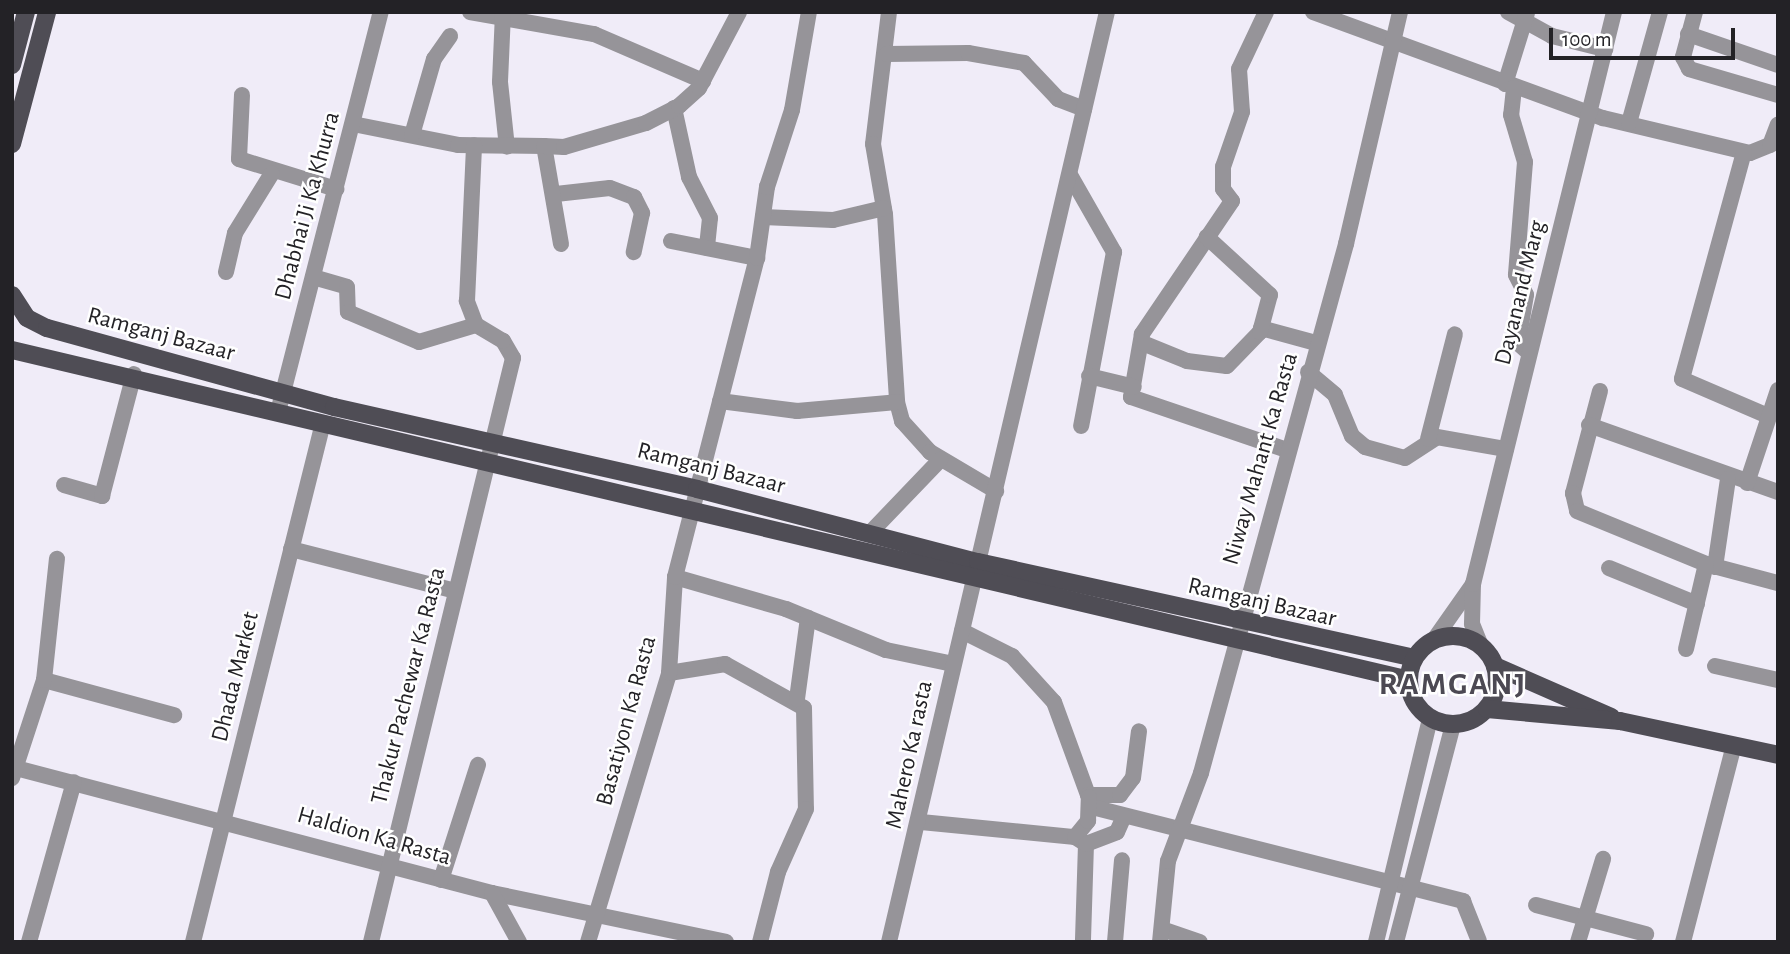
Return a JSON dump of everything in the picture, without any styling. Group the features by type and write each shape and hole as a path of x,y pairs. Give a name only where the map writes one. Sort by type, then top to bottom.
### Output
{"main road":[{"path":"12,65 26,12"},
{"path":"12,144 47,12"},
{"name":"Ramganj Bazaar","path":"12,295 27,318 47,328 282,393 697,489 869,534 977,570"},
{"name":"Ramganj Bazaar","path":"12,350 134,374 323,423 692,509 1236,629 1414,659"},
{"name":"Ramganj Bazaar","path":"1236,629 1409,680"},
{"path":"1620,721 1495,666 1481,646 1450,636 1433,641 1414,659 1409,680 1414,701 1430,718 1453,724 1486,709 1620,721 1778,755"},
{"path":"1486,709 1496,691 1495,666"}],"street":[{"name":"Dhabhai Ji Ka Khurra","path":"278,412 381,12"},
{"path":"470,12 594,34 703,81"},
{"path":"352,124 440,143 564,147 674,108 703,81 739,12"},
{"name":"Basatiyon Ka Rasta","path":"588,942 669,673 675,577 757,258 763,217 792,110 809,12"},
{"path":"889,12 887,54 873,144 884,208 897,402 911,434 940,460 996,491"},
{"name":"Mahero Ka rasta","path":"889,942 921,822 953,664 1107,12"},
{"path":"1266,12 1239,69 1242,112 1223,167 1223,189 1232,201 1154,312 1142,334 1145,344 1131,397 1287,450"},
{"path":"1313,12 1588,114 1744,152 1764,150 1778,124"},
{"name":"Niway Mahant Ka Rasta","path":"1161,936 1168,861 1181,831 1316,343 1338,273 1400,12"},
{"path":"1508,12 1605,49"},
{"name":"Dayanand Marg","path":"1473,584 1614,12"},
{"path":"1629,123 1661,12"},
{"path":"1695,12 1683,62 1689,69 1778,95"},
{"path":"503,17 507,147"},
{"path":"1526,17 1509,86 1511,115 1525,162 1516,275 1526,295 1518,343 1529,353"},
{"path":"1689,34 1778,65"},
{"path":"412,135 434,59 450,36"},
{"path":"887,54 968,53 1024,63 1058,99 1084,109"},
{"path":"242,96 239,159 272,173 336,189"},
{"path":"674,108 689,177 710,218 707,248"},
{"path":"313,276 347,288 348,312 419,342 476,325 467,302 474,145"},
{"path":"544,146 556,194 561,244"},
{"path":"1744,152 1682,379 1768,416"},
{"path":"226,272 235,233 272,173"},
{"path":"1070,175 1115,253 1081,426"},
{"path":"556,194 598,188 634,197 642,213 634,252"},
{"path":"763,217 833,220 884,208"},
{"path":"1145,344 1187,361 1227,366 1262,328 1270,295 1207,237"},
{"path":"671,241 757,258"},
{"name":"Thakur Pachewar Ka Rasta","path":"371,942 513,358 503,341 476,325"},
{"path":"1262,328 1316,343"},
{"path":"1308,372 1335,396 1352,436 1365,447 1411,458 1428,439 1455,334"},
{"path":"64,485 102,496 134,374"},
{"path":"1089,376 1134,387"},
{"path":"1747,483 1778,390"},
{"path":"1600,391 1573,493 1577,511 1710,566 1778,583"},
{"path":"720,401 797,411 897,402"},
{"name":"Dhada Market","path":"193,942 323,423"},
{"path":"1589,425 1728,479 1778,492"},
{"path":"1428,439 1506,449"},
{"path":"869,534 940,460"},
{"path":"1686,649 1710,566 1728,479"},
{"path":"291,549 456,591"},
{"path":"13,771 44,680 57,559"},
{"path":"1609,568 1697,604"},
{"path":"675,577 808,618 886,650 953,664"},
{"path":"1433,641 1473,584"},
{"path":"1473,584 1472,624 1481,646"},
{"path":"797,699 808,618"},
{"path":"962,632 1012,656 1054,702 1090,801 1081,841 1083,942"},
{"path":"669,673 725,664 797,699 804,708 808,799 778,872 760,942"},
{"path":"1715,666 1778,680"},
{"path":"44,680 174,715"},
{"path":"1376,942 1430,718"},
{"path":"1396,942 1453,724"},
{"path":"1090,801 1120,795 1133,778 1139,732"},
{"path":"1683,942 1734,745"},
{"path":"441,880 478,765"},
{"name":"Haldion Ka Rasta","path":"13,771 74,782 390,862 441,880 492,893 726,942"},
{"path":"29,942 74,782"},
{"path":"1090,801 1124,816 1391,882 1468,905 1480,942"},
{"path":"921,822 1081,841 1117,832 1124,816"},
{"path":"1578,942 1603,859"},
{"path":"1115,942 1122,860"},
{"path":"492,893 519,942"},
{"path":"1536,905 1646,934"},
{"path":"1161,936 1200,942"}],"district":[{"name":"RAMGANJ","path":"1453,684"}]}
